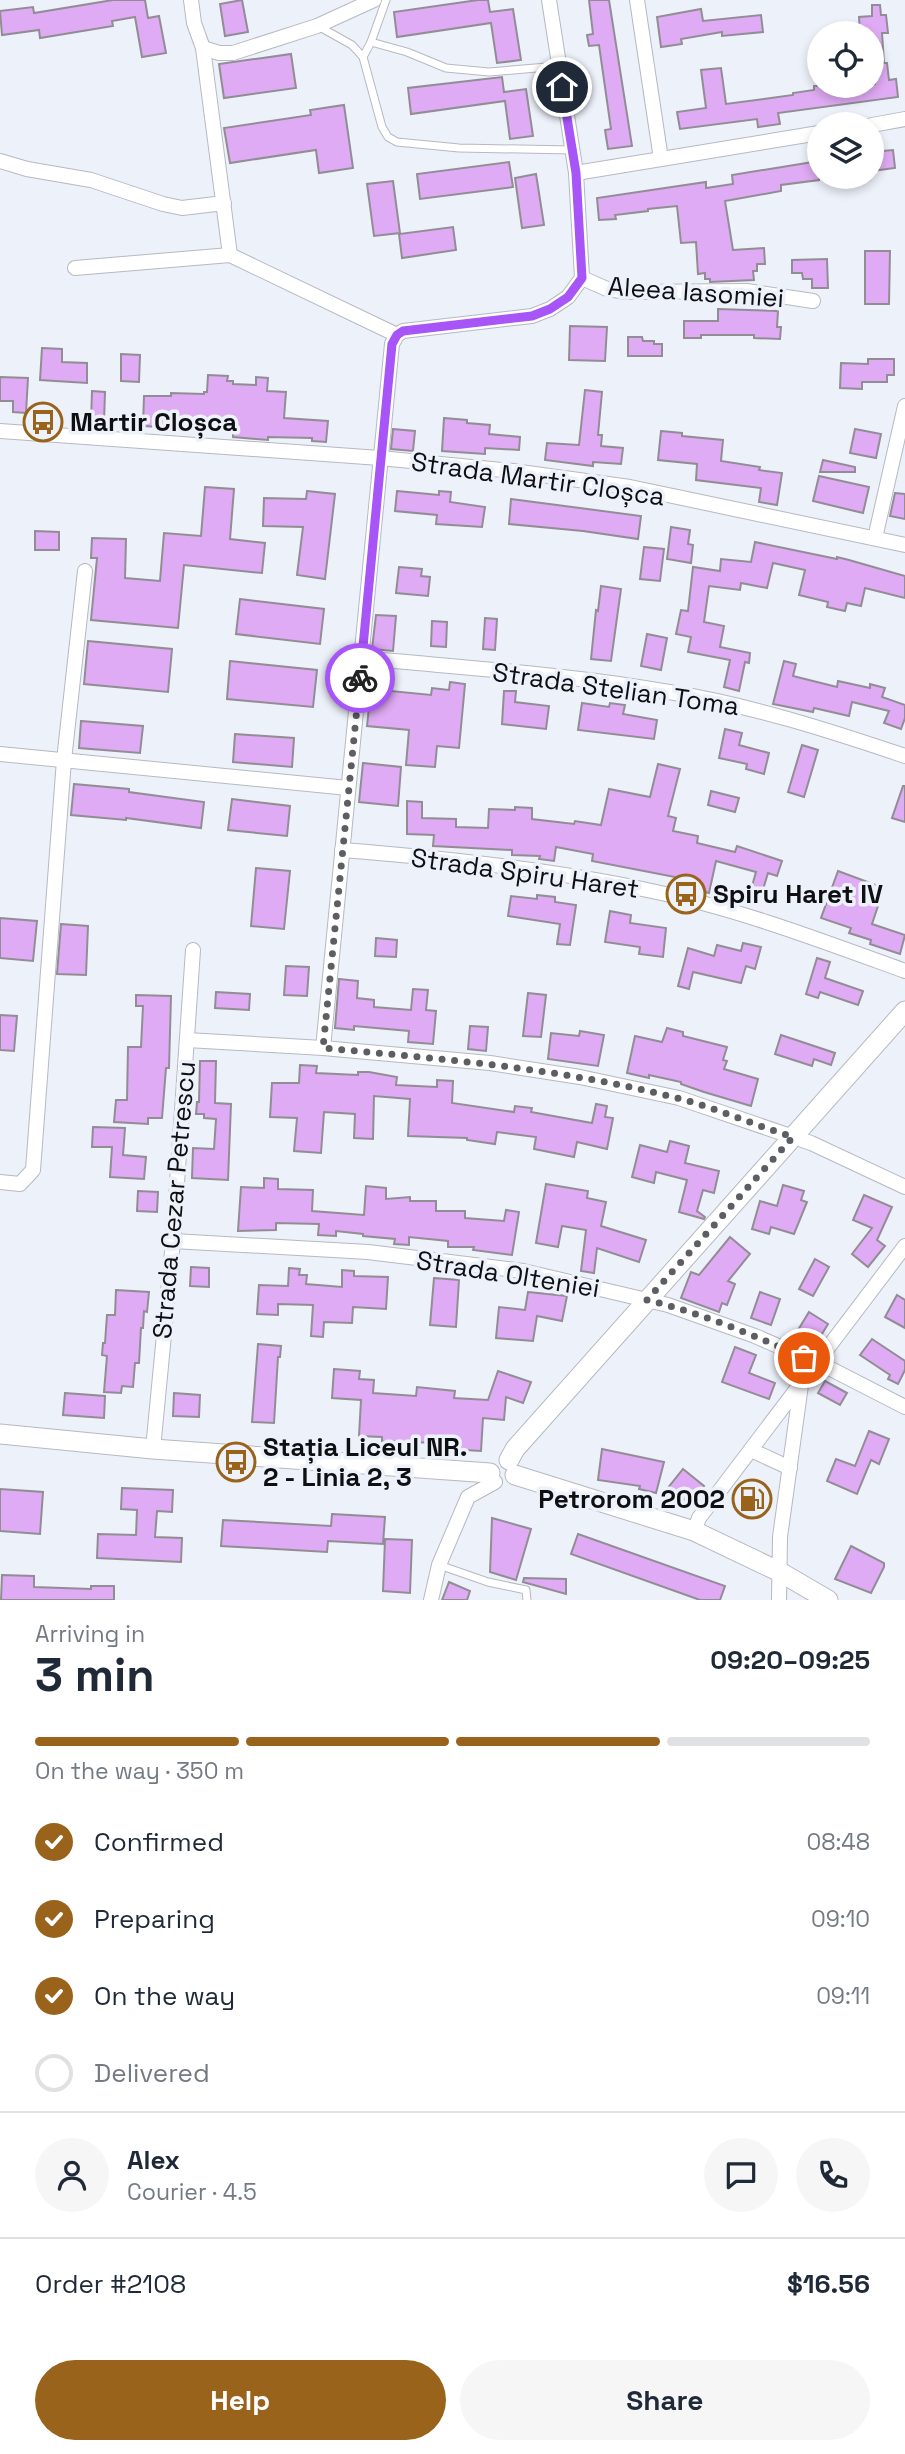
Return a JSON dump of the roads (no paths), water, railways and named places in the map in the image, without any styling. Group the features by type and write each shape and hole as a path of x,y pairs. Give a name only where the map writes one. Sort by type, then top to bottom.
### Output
{"main road":[{"path":"512,1468 515,1449 905,1011"},
{"path":"0,1434 492,1477 494,1462 501,1459 512,1468 694,1531 780,1572 828,1600"}],"street":[{"path":"191,0 194,23 203,48 230,255"},
{"path":"203,48 219,53 233,53 317,26 374,0"},
{"path":"75,268 230,255 397,335 415,329 532,316 550,309 568,297 582,278 576,173 549,0"},
{"path":"636,0 661,159"},
{"path":"884,123 905,119"},
{"path":"576,173 807,135"},
{"path":"0,161 91,180 182,208 224,202"},
{"name":"Aleea Iasomiei","path":"582,278 607,289 627,292 747,291 813,301"},
{"path":"323,1048 389,352 397,335"},
{"path":"875,538 905,405"},
{"name":"Strada Martir Cloșca","path":"0,431 380,458 513,471 630,487 905,545"},
{"path":"0,1182 20,1184 33,1170 64,760 85,571"},
{"name":"Strada Stelian Toma","path":"362,658 573,678 670,692 748,708 816,726 905,756"},
{"path":"0,754 348,788"},
{"name":"Strada Spiru Haret","path":"342,850 462,860 649,890 771,923 905,971"},
{"name":"Strada Cezar Petrescu","path":"153,1449 173,1241 193,950"},
{"path":"187,1040 323,1048 490,1063 580,1077 679,1098 793,1137 905,1186"},
{"name":"Strada Olteniei","path":"173,1241 368,1252 523,1271 668,1305 755,1336 905,1407"},
{"path":"694,1531 699,1518 905,1247"},
{"path":"779,1600 780,1537 801,1383"},
{"path":"751,1450 790,1468"},
{"path":"431,1600 439,1565 468,1497 492,1477"}],"lane":[{"path":"363,57 386,0"},
{"path":"317,26 352,45 363,57 382,127 388,136 397,142 459,148 572,150"},
{"path":"371,42 407,52 446,68 489,72 559,66"},
{"path":"439,1565 488,1582 526,1590 527,1600"}],"place":[{"name":"Martir Cloșca","path":"43,422"},
{"name":"Spiru Haret IV","path":"686,894"},
{"name":"Stația Liceul NR. 2 - Linia 2, 3","path":"236,1462"},
{"name":"Petrorom 2002","path":"752,1499"}]}
